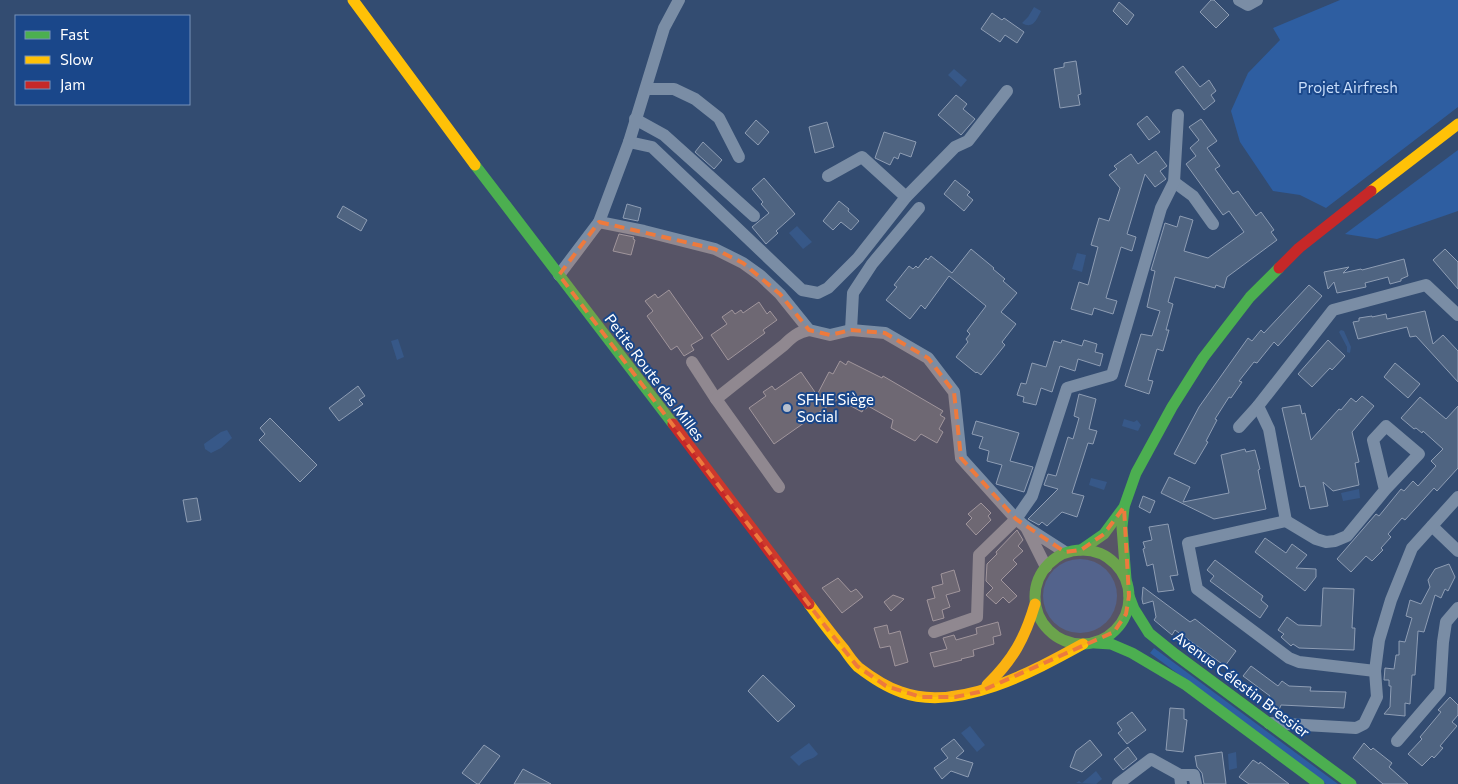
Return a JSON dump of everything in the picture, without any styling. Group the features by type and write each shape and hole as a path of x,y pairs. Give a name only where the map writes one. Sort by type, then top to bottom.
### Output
{"main road":[{"name":"Petite Route des Milles","path":"353,0 430,106 857,666 886,686 902,693 921,696 955,697 980,692 1041,667 1083,644"},
{"path":"1095,643 1114,632 1126,614 1129,596 1122,527 1124,507 1136,473 1172,407 1203,358 1250,297 1299,248 1458,124"},
{"path":"1081,550 1104,534 1124,507"},
{"path":"980,692 1005,669 1019,649 1035,604 1036,586 1046,567 1065,552 1081,550 1098,553 1117,566 1126,580"},
{"name":"Avenue Célestin Bressier","path":"1129,596 1134,609 1149,633 1174,654 1351,784"},
{"path":"1035,604 1043,625 1062,640 1083,644 1111,644 1132,653 1178,681 1319,784"}],"street":[{"path":"560,276 599,222 646,89 664,28 679,0"},
{"path":"1239,0 1248,5 1257,0"},
{"path":"646,89 674,89 695,99 719,118 739,158"},
{"path":"628,142 652,148 802,290 818,293 828,288 858,258 906,197 956,147 968,141 1007,91"},
{"path":"934,632 978,617 979,555 1016,519 1032,496 1067,388 1112,375 1161,208 1174,182 1178,115"},
{"path":"635,119 664,135 754,216"},
{"path":"828,176 862,157 906,197"},
{"path":"1174,182 1193,196 1213,224"},
{"path":"851,330 853,293 872,264 919,208"},
{"path":"599,222 644,231 715,250 743,263 761,276 780,294 809,330"},
{"path":"1239,427 1258,406 1333,310 1426,285 1458,315"},
{"path":"716,399 800,332 809,330 830,335 851,330 885,333 928,358 954,392 960,458 1016,519 1065,552"},
{"path":"692,362 779,487"},
{"path":"1258,406 1269,430 1286,520"},
{"path":"1376,671 1294,661 1197,589 1188,543 1286,520 1316,539 1326,542 1335,541 1347,536 1385,490 1419,454 1386,426 1373,440 1385,490"},
{"path":"1269,722 1356,728 1364,724 1377,697 1378,640 1391,600 1412,548 1458,497"},
{"path":"1432,526 1458,551"},
{"path":"1026,527 1046,567"},
{"path":"1397,741 1440,692 1446,622 1458,608"},
{"path":"1118,784 1151,759 1180,779 1194,775 1196,784"}],"highlighted area":[{"path":"599,222 715,249 743,263 780,294 809,330 830,335 851,330 885,333 928,358 954,392 961,458 1016,519 1065,552 1081,550 1104,534 1124,507 1129,596 1126,614 1114,632 979,692 955,697 921,697 886,686 857,666 829,631 559,275"}],"green space":[{"name":"Projet Airfresh","path":"1340,0 1458,0 1458,107 1326,208 1300,195 1273,191 1240,142 1231,111 1248,73 1280,40 1273,28"},
{"path":"1458,150 1458,211 1377,239 1345,234"},
{"path":"1080,559 1101,565 1111,575 1117,596 1111,617 1101,627 1080,633 1059,627 1049,617 1043,596 1049,575 1059,565"},
{"path":"1154,648 1338,784 1326,784 1150,653"}],"shaded area":[{"path":"1034,7 1041,11 1036,20 1029,25 1022,23 1028,17"},
{"path":"954,69 967,80 961,87 948,75"},
{"path":"797,226 812,242 803,249 789,233"},
{"path":"1077,253 1086,255 1082,272 1072,269"},
{"path":"1341,330 1344,331 1351,347 1350,353 1347,352 1347,347 1339,332"},
{"path":"398,339 404,357 397,360 391,341"},
{"path":"1124,419 1134,422 1137,420 1141,425 1138,431 1122,426"},
{"path":"227,430 232,438 221,448 211,453 205,449 204,444"},
{"path":"1091,478 1107,482 1104,490 1089,485"},
{"path":"1359,489 1360,498 1343,501 1341,493"},
{"path":"970,726 985,745 977,752 961,733"},
{"path":"809,743 818,754 799,766 790,757"},
{"path":"1236,752 1237,768 1229,770 1228,754"},
{"path":"1096,771 1102,779 1096,784 1076,783 1079,781 1082,783"}],"building":[{"path":"1211,0 1214,0 1229,15 1216,28 1200,12"},
{"path":"1119,2 1134,15 1127,25 1113,11"},
{"path":"992,13 1002,20 1004,18 1024,32 1017,43 1005,35 1000,42 981,29"},
{"path":"1076,61 1081,94 1078,95 1080,105 1060,108 1054,69 1064,67 1064,63"},
{"path":"1183,66 1200,87 1209,80 1216,91 1211,95 1215,101 1204,110 1175,72"},
{"path":"956,95 967,104 963,109 975,119 961,135 938,115"},
{"path":"1147,116 1160,132 1149,140 1137,124"},
{"path":"1201,119 1217,141 1207,148 1220,166 1215,169 1233,194 1238,191 1256,216 1261,212 1274,230 1271,232 1277,240 1227,277 1224,288 1216,285 1215,288 1175,277 1168,302 1173,304 1166,330 1169,330 1163,351 1157,349 1148,380 1153,381 1149,394 1125,386 1141,334 1152,336 1160,311 1147,307 1155,271 1151,270 1165,223 1177,227 1180,216 1193,220 1184,251 1208,258 1244,232 1229,211 1223,215 1186,164 1196,156 1190,148 1199,140 1189,127"},
{"path":"756,120 769,132 758,145 745,133"},
{"path":"827,122 834,147 815,153 809,127"},
{"path":"884,132 916,142 911,157 900,153 898,159 894,157 890,165 875,158"},
{"path":"703,142 722,160 714,169 695,152"},
{"path":"1156,151 1167,166 1160,171 1166,179 1155,187 1145,174 1127,234 1136,237 1132,251 1121,247 1106,298 1117,301 1113,314 1094,308 1092,315 1071,309 1079,282 1088,285 1098,247 1091,245 1099,218 1109,221 1120,188 1109,175 1117,169 1114,166 1131,154 1138,164"},
{"path":"764,178 795,214 776,231 778,233 766,244 752,227 769,213 752,189"},
{"path":"955,180 970,192 967,195 973,200 964,211 944,194"},
{"path":"839,201 859,221 851,230 841,222 833,230 823,221"},
{"path":"627,204 641,208 638,221 623,218"},
{"path":"343,206 367,220 361,231 337,217"},
{"path":"619,234 634,237 631,255 613,251"},
{"path":"971,249 994,268 1005,279 1003,281 1017,293 1001,312 1016,324 1002,342 1005,345 981,375 956,357 968,342 966,339 970,334 967,331 986,306 949,276 925,309 921,305 910,319 886,300 897,287 894,285 909,266 913,269 916,266 918,268 926,258 928,260 931,256 952,273"},
{"path":"1445,249 1458,262 1458,289 1433,260"},
{"path":"1404,259 1408,276 1401,279 1401,281 1390,284 1388,277 1365,283 1366,287 1337,293 1334,282 1328,289 1324,272 1349,267 1343,273 1362,270"},
{"path":"1309,285 1322,296 1278,346 1274,342 1257,363 1254,362 1239,381 1242,382 1231,398 1229,397 1215,419 1217,420 1206,441 1208,442 1195,464 1174,454 1199,407 1248,338 1252,341 1261,330 1264,333"},
{"path":"669,290 703,338 691,345 694,350 684,356 677,346 671,350 647,316 653,311 645,301 655,294 658,298"},
{"path":"759,302 767,314 770,311 777,320 763,330 765,333 728,360 711,335 727,324 722,317 732,310 735,314 741,310 743,313"},
{"path":"1425,311 1433,344 1443,335 1458,351 1458,382 1416,336 1410,337 1407,327 1358,339 1353,322 1359,321 1359,318 1372,316 1386,314 1387,319"},
{"path":"1062,340 1082,346 1084,340 1097,344 1095,352 1103,354 1100,366 1078,359 1075,371 1060,366 1052,392 1041,388 1036,405 1023,402 1024,397 1017,395 1021,383 1026,384 1032,363 1046,367 1054,341 1061,343"},
{"path":"1328,340 1345,356 1332,370 1330,368 1312,387 1298,374"},
{"path":"840,361 846,365 848,361 882,378 883,376 943,411 940,415 945,418 939,429 943,432 937,443 921,434 915,441 891,428 893,420 868,406 862,412 838,399 774,444 749,408 766,396 763,392 772,386 775,390 801,372 817,395 829,372 833,374"},
{"path":"1395,363 1420,384 1408,398 1384,377"},
{"path":"358,386 365,396 359,400 363,404 339,421 329,408"},
{"path":"1079,394 1096,399 1089,429 1097,431 1093,444 1088,443 1072,493 1084,496 1077,517 1062,512 1047,526 1042,522 1039,525 1028,519 1058,489 1044,485 1048,474 1056,476 1068,437 1073,439 1079,418 1074,416"},
{"path":"1362,396 1374,406 1352,432 1359,462 1355,463 1359,485 1333,491 1323,482 1328,506 1310,509 1305,486 1300,487 1282,408 1300,405 1302,414 1305,413 1311,440 1351,398 1356,402"},
{"path":"1420,397 1446,419 1458,406 1458,468 1437,491 1434,488 1405,520 1402,518 1388,534 1391,537 1381,548 1383,550 1372,561 1366,556 1351,572 1337,559 1376,514 1379,516 1401,489 1404,491 1413,481 1418,486 1436,466 1431,461 1443,449 1423,431 1422,433 1416,428 1414,429 1401,418"},
{"path":"270,418 317,465 300,482 259,440 265,434 260,428"},
{"path":"976,421 1019,433 1010,461 1033,467 1024,492 996,484 1002,465 987,461 989,451 979,448 983,437 972,434"},
{"path":"1245,449 1246,452 1255,450 1266,509 1214,519 1161,493 1169,477 1190,487 1183,502 1229,493 1221,455"},
{"path":"1143,496 1155,501 1150,513 1139,507"},
{"path":"197,498 201,520 187,522 183,500"},
{"path":"981,503 991,513 988,516 991,520 976,535 966,524 972,518 968,514"},
{"path":"1168,524 1178,575 1170,576 1174,590 1158,592 1153,564 1147,566 1143,542 1152,540 1149,527"},
{"path":"1017,530 1023,540 1018,546 1023,551 1013,560 1017,564 1001,580 1017,596 1009,603 1003,597 996,604 986,595 993,588 986,581 987,564"},
{"path":"1265,538 1286,553 1292,544 1307,555 1296,568 1316,569 1316,577 1305,591 1255,552"},
{"path":"1215,560 1263,596 1261,600 1268,606 1260,618 1210,581 1214,576 1207,570"},
{"path":"1449,564 1455,577 1448,591 1445,589 1441,598 1435,595 1424,632 1418,631 1415,675 1412,675 1410,704 1405,703 1405,716 1384,714 1390,707 1391,686 1389,686 1389,680 1384,680 1385,668 1394,669 1396,655 1399,655 1399,641 1405,642 1412,618 1406,616 1410,600 1421,604 1430,587 1428,580 1435,569"},
{"path":"954,570 960,591 946,595 950,607 942,610 944,618 933,621 927,600 935,598 932,587 943,584 941,574"},
{"path":"838,578 851,592 856,589 863,597 842,613 822,588"},
{"path":"1143,587 1190,622 1195,619 1236,651 1225,666 1175,630 1172,635 1154,620 1156,617 1153,601 1143,604"},
{"path":"1323,588 1354,589 1352,628 1355,628 1354,650 1299,648 1293,644 1291,646 1281,637 1284,634 1278,630 1287,617 1298,625 1321,626"},
{"path":"893,595 904,599 891,611 884,602"},
{"path":"998,622 1001,635 993,637 994,644 973,650 974,656 934,667 930,653 947,649 943,638 954,635 956,640 977,634 976,628"},
{"path":"887,625 889,634 900,631 908,662 895,666 890,646 880,648 874,628"},
{"path":"1251,666 1278,686 1282,681 1289,686 1311,687 1310,691 1346,692 1344,708 1281,705 1279,710 1264,704 1270,696 1243,676"},
{"path":"763,675 795,706 778,722 748,691"},
{"path":"1450,697 1458,705 1458,715 1452,722 1457,726 1440,746 1443,748 1434,758 1432,756 1422,766 1408,754 1422,739 1420,737 1441,712 1438,710"},
{"path":"1170,708 1184,709 1184,719 1187,720 1183,752 1166,750"},
{"path":"1132,712 1146,730 1127,744 1118,733 1122,730 1117,723"},
{"path":"954,739 964,751 956,758 973,763 968,777 951,771 942,779 934,768 948,758 941,749"},
{"path":"1090,740 1102,755 1082,772 1070,767 1076,751"},
{"path":"1364,743 1371,750 1373,748 1392,763 1389,767 1408,784 1383,784 1353,758"},
{"path":"484,745 500,756 479,784 477,784 462,773"},
{"path":"1128,747 1137,759 1123,770 1114,759"},
{"path":"1222,752 1226,784 1204,784 1195,756"},
{"path":"1253,760 1259,764 1260,762 1289,784 1249,784 1239,777"},
{"path":"523,769 551,784 514,784"}],"traffic: fast":[{"path":"475,165 673,424"},
{"path":"1081,550 1104,534 1124,507 1136,473 1172,407 1203,358 1250,297 1279,268"},
{"path":"1124,508 1122,527 1126,579"},
{"path":"1082,550 1100,554 1115,564 1125,579 1129,597 1125,615 1115,630 1100,640 1082,644 1064,640 1049,630 1039,615 1035,597 1039,579 1049,564 1064,554 1082,550"},
{"path":"1129,596 1134,609 1149,633 1351,784"},
{"path":"1095,643 1111,644 1132,653 1186,685 1319,784"}],"traffic: slow":[{"path":"353,0 475,165"},
{"path":"1371,191 1458,124"},
{"path":"809,604 858,667 890,687 901,692 923,697 947,697 995,686 1019,677 1083,644"},
{"path":"987,685 1004,667 1017,648 1035,604"}],"traffic: jam":[{"path":"1279,268 1299,248 1371,191"},
{"path":"673,424 809,604"}],"place":[{"name":"SFHE Siège Social","path":"787,408"}]}
